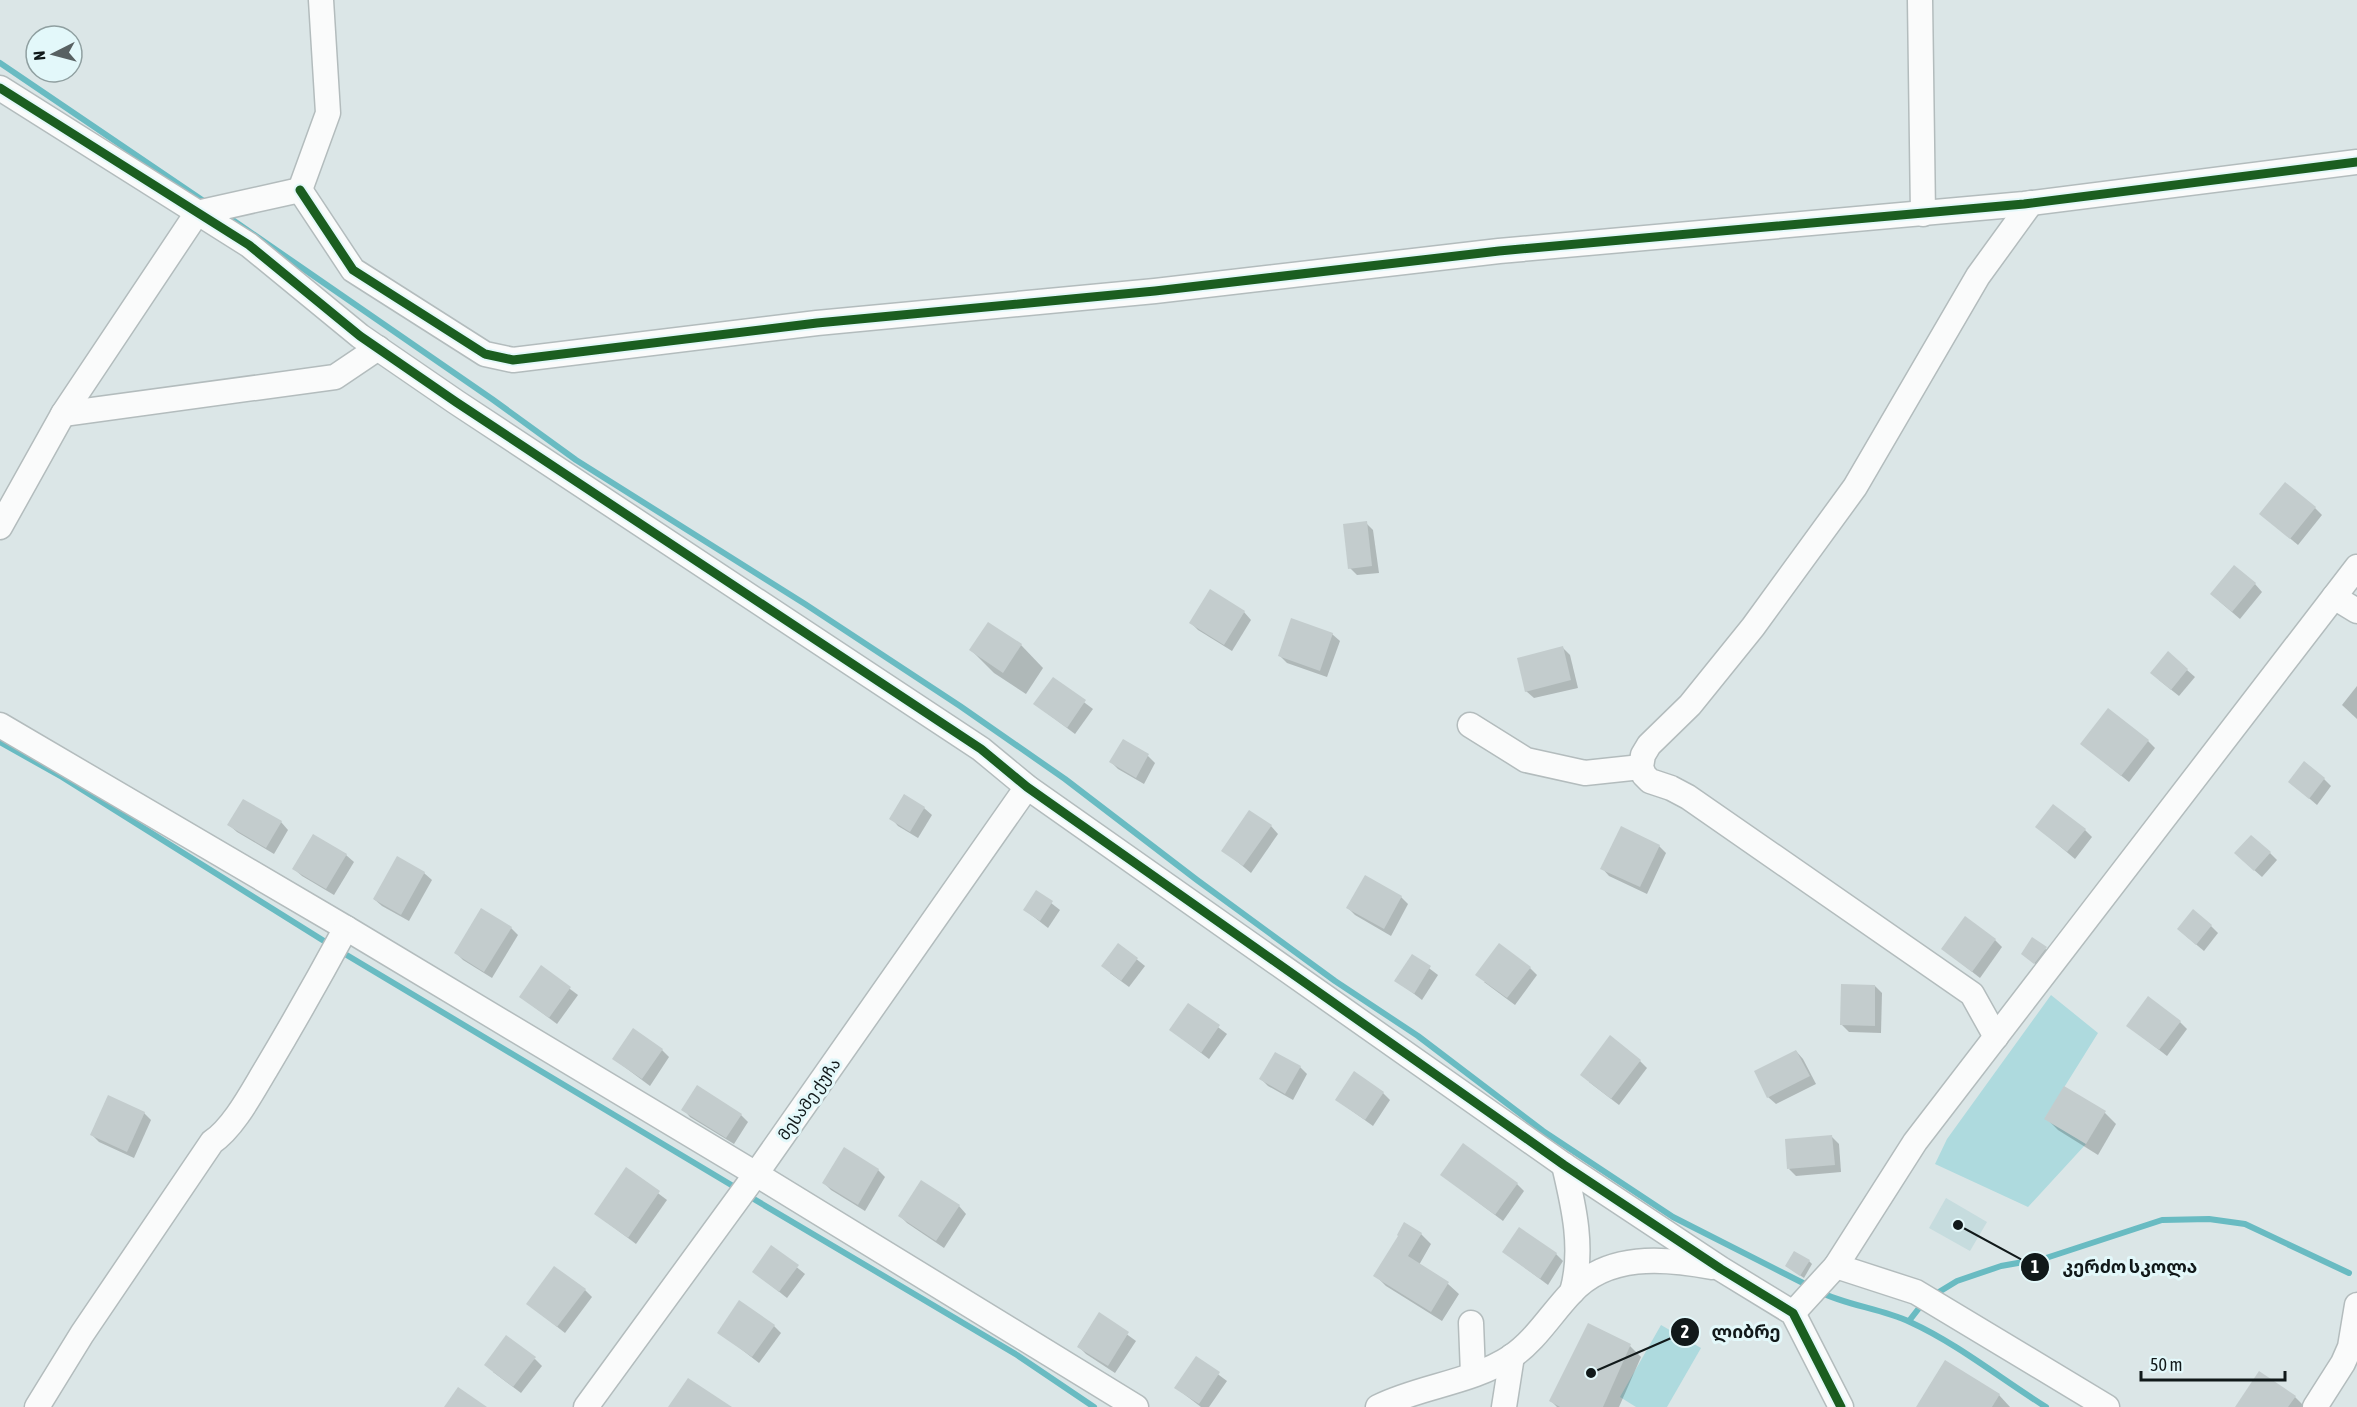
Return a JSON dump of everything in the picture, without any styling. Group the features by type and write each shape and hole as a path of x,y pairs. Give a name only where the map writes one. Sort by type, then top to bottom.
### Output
{"street":[{"path":"300,190 328,112 321,0"},
{"path":"1920,0 1923,214"},
{"path":"0,88 249,245 378,348 981,749 1027,787 1564,1165 1721,1269 1793,1313 1841,1407"},
{"path":"300,190 353,270 485,354 513,360 817,323 1155,291 1499,251 2031,203 2357,162"},
{"path":"0,527 63,414 197,213 300,190"},
{"path":"1996,1037 1972,994 1688,797 1650,781 1644,775 1641,767 1649,746 1690,705 1753,627 1856,487 1953,323 1978,276 2031,203"},
{"path":"63,414 335,377 378,348"},
{"path":"1793,1313 1836,1266 1915,1142 2357,567"},
{"path":"2334,597 2357,611"},
{"path":"0,725 346,928 756,1174 1136,1407"},
{"path":"1470,725 1526,760 1585,773 1641,767"},
{"name":"მესამე ქუჩა","path":"586,1407 756,1174 1027,787"},
{"path":"37,1407 82,1334 212,1142 220,1137 251,1095 302,1010 346,928"},
{"path":"1564,1165 1571,1194 1579,1250 1572,1292"},
{"path":"1378,1407 1473,1374 1512,1356 1534,1336 1590,1275 1611,1267 1646,1259 1686,1262 1721,1269"},
{"path":"1836,1266 1916,1293 2107,1407"},
{"path":"2315,1407 2343,1363 2350,1347 2357,1305"},
{"path":"1470,1323 1473,1374"},
{"path":"1504,1407 1512,1356"}],"shaded area":[{"path":"2051,995 2098,1033 2045,1118 2086,1144 2028,1207 1935,1164 1947,1139"},
{"path":"1946,1198 1987,1222 1970,1251 1929,1228"},
{"path":"1661,1325 1701,1348 1667,1407 1636,1407 1620,1397"}],"building":[{"path":"2285,482 2316,507 2290,539 2259,514"},
{"path":"1367,521 1372,566 1348,569 1343,524"},
{"path":"2234,565 2256,583 2232,612 2210,594"},
{"path":"1210,589 1245,611 1224,645 1189,623"},
{"path":"1291,618 1333,633 1320,671 1278,656"},
{"path":"988,622 1022,644 1003,673 969,650"},
{"path":"1563,646 1571,680 1525,692 1517,658"},
{"path":"2168,651 2188,669 2171,690 2150,673"},
{"path":"1053,677 1086,700 1067,728 1033,704"},
{"path":"2108,708 2149,740 2121,776 2080,744"},
{"path":"1123,739 1149,754 1136,778 1109,762"},
{"path":"2304,761 2325,778 2309,799 2288,782"},
{"path":"904,794 925,807 910,832 889,819"},
{"path":"243,799 282,821 266,848 227,825"},
{"path":"2053,804 2086,829 2067,852 2035,827"},
{"path":"1249,810 1272,825 1243,866 1221,851"},
{"path":"1621,826 1660,845 1640,887 1600,869"},
{"path":"313,834 347,854 326,889 292,869"},
{"path":"2251,835 2271,852 2254,871 2234,853"},
{"path":"397,856 425,872 401,915 373,899"},
{"path":"1365,875 1402,896 1384,929 1346,908"},
{"path":"1036,890 1053,901 1040,921 1023,910"},
{"path":"481,908 512,927 484,972 454,953"},
{"path":"2193,909 2212,925 2196,945 2177,929"},
{"path":"1965,916 1996,939 1972,972 1941,949"},
{"path":"2032,937 2047,947 2034,964 2021,954"},
{"path":"1118,943 1138,958 1121,981 1101,966"},
{"path":"1499,943 1531,967 1507,998 1475,975"},
{"path":"1412,954 1431,966 1414,994 1394,981"},
{"path":"541,965 571,987 549,1018 519,997"},
{"path":"1841,984 1875,985 1875,1026 1840,1025"},
{"path":"2148,996 2181,1021 2159,1050 2126,1026"},
{"path":"1188,1003 1220,1025 1201,1053 1169,1030"},
{"path":"633,1028 663,1049 642,1079 612,1059"},
{"path":"1610,1035 1641,1060 1611,1099 1580,1075"},
{"path":"1796,1050 1810,1076 1767,1098 1754,1071"},
{"path":"1275,1052 1301,1066 1285,1094 1259,1079"},
{"path":"1354,1071 1384,1092 1365,1120 1335,1100"},
{"path":"697,1085 742,1114 726,1138 681,1110"},
{"path":"2064,1086 2106,1111 2086,1144 2044,1119"},
{"path":"108,1095 145,1112 127,1152 90,1135"},
{"path":"1832,1135 1835,1165 1787,1169 1785,1139"},
{"path":"1463,1143 1518,1183 1495,1215 1440,1175"},
{"path":"844,1147 879,1169 858,1205 822,1183"},
{"path":"626,1167 660,1191 628,1238 594,1214"},
{"path":"921,1180 960,1205 936,1241 898,1216"},
{"path":"1404,1222 1422,1233 1408,1256 1449,1282 1431,1312 1373,1276"},
{"path":"1519,1227 1557,1253 1540,1279 1502,1252"},
{"path":"771,1245 799,1265 779,1292 752,1272"},
{"path":"1794,1251 1810,1260 1800,1276 1785,1266"},
{"path":"554,1266 586,1289 557,1327 526,1304"},
{"path":"739,1300 775,1325 752,1357 717,1333"},
{"path":"1099,1312 1129,1332 1108,1366 1077,1347"},
{"path":"1588,1323 1631,1344 1603,1407 1560,1407 1549,1401"},
{"path":"506,1335 536,1357 513,1387 484,1365"},
{"path":"1196,1356 1220,1372 1199,1404 1174,1388"},
{"path":"1945,1360 2000,1394 1992,1407 1916,1407"},
{"path":"2259,1371 2296,1396 2288,1407 2235,1407"},
{"path":"688,1378 732,1407 668,1407"},
{"path":"458,1387 487,1407 444,1407"}],"waterway":[{"path":"0,63 208,204"},
{"path":"224,214 492,399 576,460 805,604 960,706 1065,779 1335,981 1418,1036 1543,1131 1673,1217 1809,1286"},
{"path":"0,742 62,777 332,946"},
{"path":"340,951 738,1189"},
{"path":"747,1195 1017,1355 1094,1407"},
{"path":"1934,1295 1957,1281 2001,1266 2046,1258 2162,1220 2209,1219 2245,1224 2349,1273"},
{"path":"1818,1291 1840,1300 1899,1317 1928,1331 2046,1407"},
{"path":"1909,1321 1923,1303"}],"cycle path":[{"path":"0,88 249,245 360,336 981,749 1027,787 1564,1165 1721,1269 1793,1313 1841,1407"},
{"path":"300,190 353,270 485,354 513,360 817,323 1155,291 1499,251 2024,204 2357,162"}],"place":[{"name":"კერძო სკოლა","path":"1958,1225"},
{"name":"ლიბრე","path":"1591,1373"}]}
